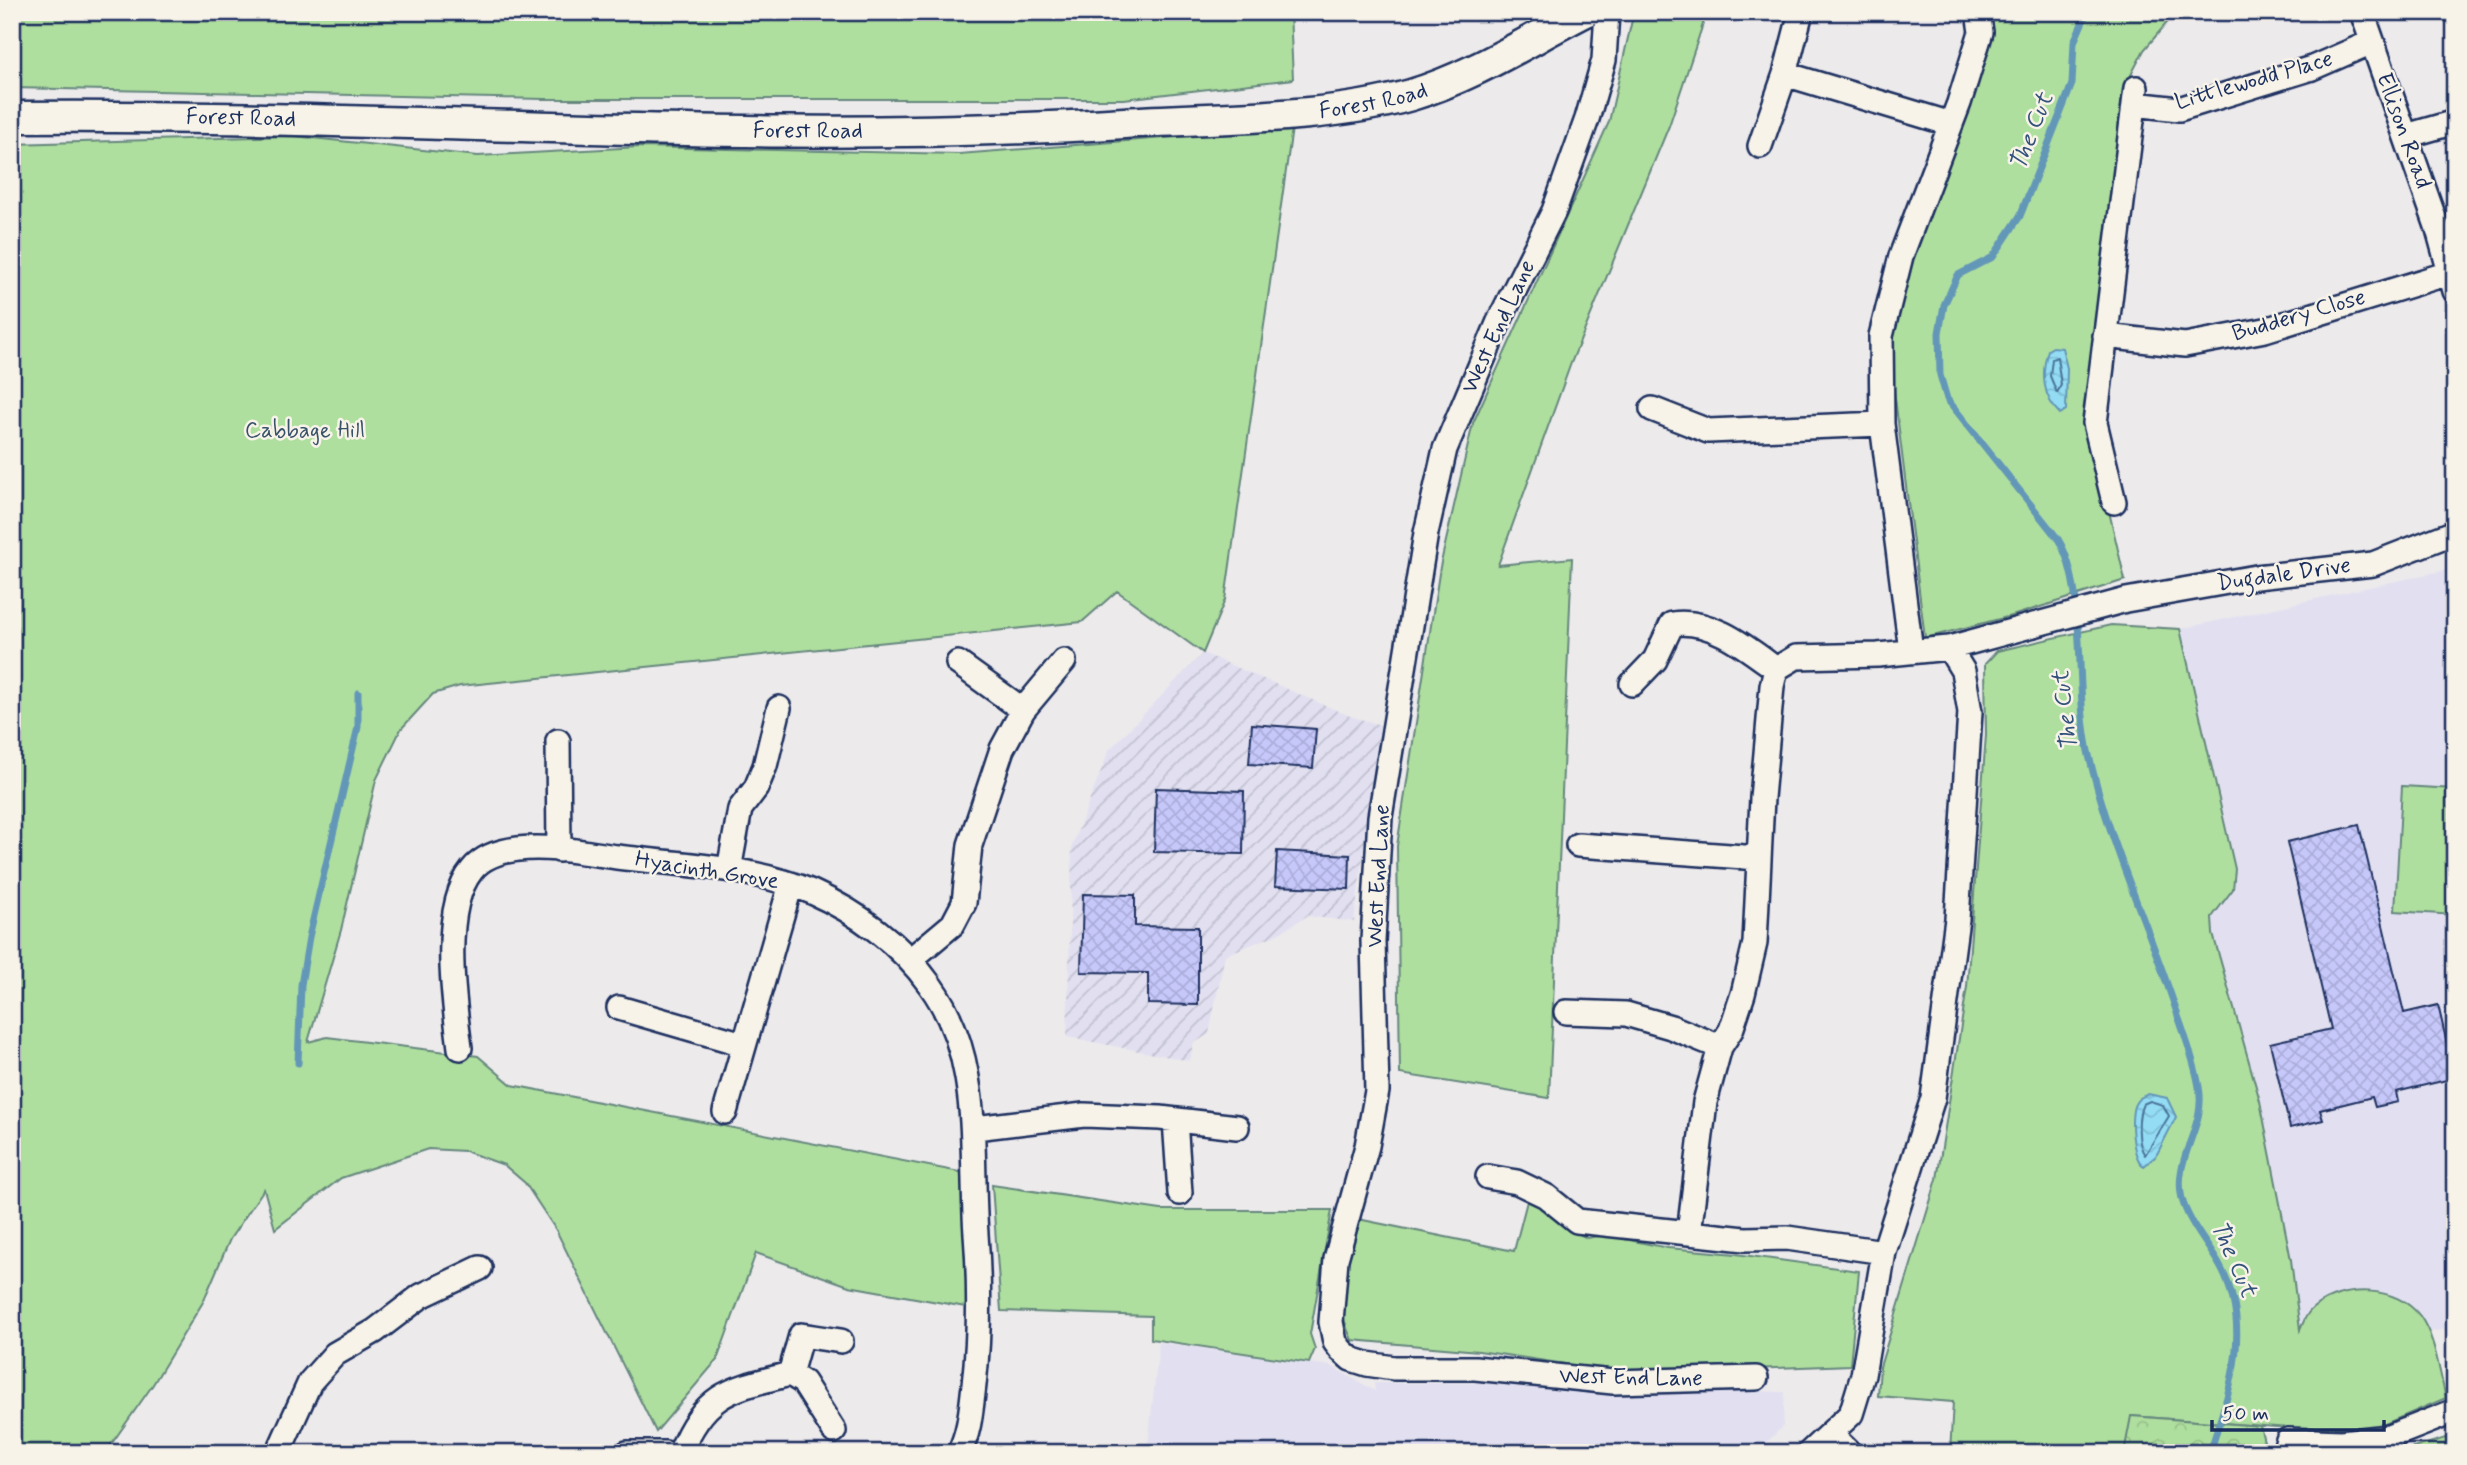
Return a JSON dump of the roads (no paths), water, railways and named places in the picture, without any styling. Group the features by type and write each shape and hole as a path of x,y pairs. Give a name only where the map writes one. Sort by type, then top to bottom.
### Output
{"main road":[{"name":"Forest Road","path":"12,117 183,115 339,119 489,127 824,130 1052,128 1271,114 1365,106 1410,95 1449,82 1584,12"}],"street":[{"name":"West End Lane","path":"1607,12 1604,60 1587,119 1554,211 1500,319 1446,449 1426,533 1380,817 1373,941 1377,1091 1367,1146 1336,1259 1331,1322 1335,1342 1351,1359 1394,1368 1475,1368 1613,1382 1756,1378"},
{"path":"1760,146 1785,74 1801,12"},
{"path":"1911,651 1882,424 1881,336 1901,256 1951,124 1981,32 1978,12"},
{"name":"Ellison Road","path":"2362,12 2406,136 2452,282"},
{"name":"Littlewodd Place","path":"2105,336 2135,96 2179,109 2312,68 2372,43"},
{"path":"1785,74 1951,124"},
{"path":"2406,136 2455,122"},
{"name":"Buddery Close","path":"2105,336 2185,345 2252,333 2452,282"},
{"path":"2105,336 2095,423 2114,502"},
{"path":"1652,409 1708,431 1882,424"},
{"name":"Dugdale Drive","path":"1776,669 1796,657 1949,648 2112,604 2256,577 2373,564 2454,532"},
{"path":"1632,684 1656,660 1672,624 1687,622 1724,635 1776,669 1769,709 1755,943 1743,995 1731,1030 1720,1047 1705,1102 1689,1233"},
{"path":"1809,1453 1852,1415 1863,1376 1884,1252 1933,1098 1957,919 1970,712 1963,670 1949,648"},
{"path":"910,960 953,924 964,904 970,845 1002,749 1023,710 1064,661"},
{"path":"958,663 1023,710"},
{"path":"729,870 740,809 756,788 765,766 779,708"},
{"path":"558,740 559,850"},
{"path":"1578,845 1758,858"},
{"name":"Hyacinth Grove","path":"460,1048 453,950 460,892 472,870 494,853 521,848 559,850 729,870 791,884 837,905 879,931 910,960 932,986 956,1037 968,1079 975,1128 981,1307 972,1410 959,1453"},
{"path":"725,1112 791,884"},
{"path":"620,1008 743,1044"},
{"path":"1566,1012 1626,1014 1671,1027 1720,1047"},
{"path":"975,1128 1084,1115 1175,1119 1237,1127"},
{"path":"1175,1119 1180,1193"},
{"path":"1488,1177 1527,1187 1546,1196 1577,1221 1745,1239 1787,1238 1884,1252"},
{"path":"278,1453 310,1382 335,1354 375,1331 421,1296 480,1268"},
{"path":"790,1374 801,1335 841,1341"},
{"path":"680,1453 691,1427 717,1396 790,1374 803,1382 834,1431"},
{"path":"2286,1447 2389,1437 2455,1411"},
{"path":"1830,1434 1850,1453"},
{"path":"627,1453 665,1453"}],"water":[{"path":"2053,347 2062,348 2067,368 2066,410 2060,414 2046,392 2044,375 2048,350"},
{"path":"2148,1094 2167,1098 2176,1117 2156,1156 2144,1166 2134,1147 2132,1117 2136,1102"}],"waterway":[{"name":"The Cut","path":"2087,12 2074,42 2072,84 2020,216 1993,257 1958,275 1944,305 1939,333 1940,375 1947,399 2058,539 2067,560 2077,611 2084,726 2096,783 2197,1076 2200,1102 2182,1170 2182,1199 2194,1226 2221,1268 2230,1290 2237,1334 2226,1401 2212,1446 2205,1453"},
{"path":"298,1063 301,985 309,937 358,727 358,693"}],"park label":[{"name":"Cabbage Hill","path":"305,431"}]}
